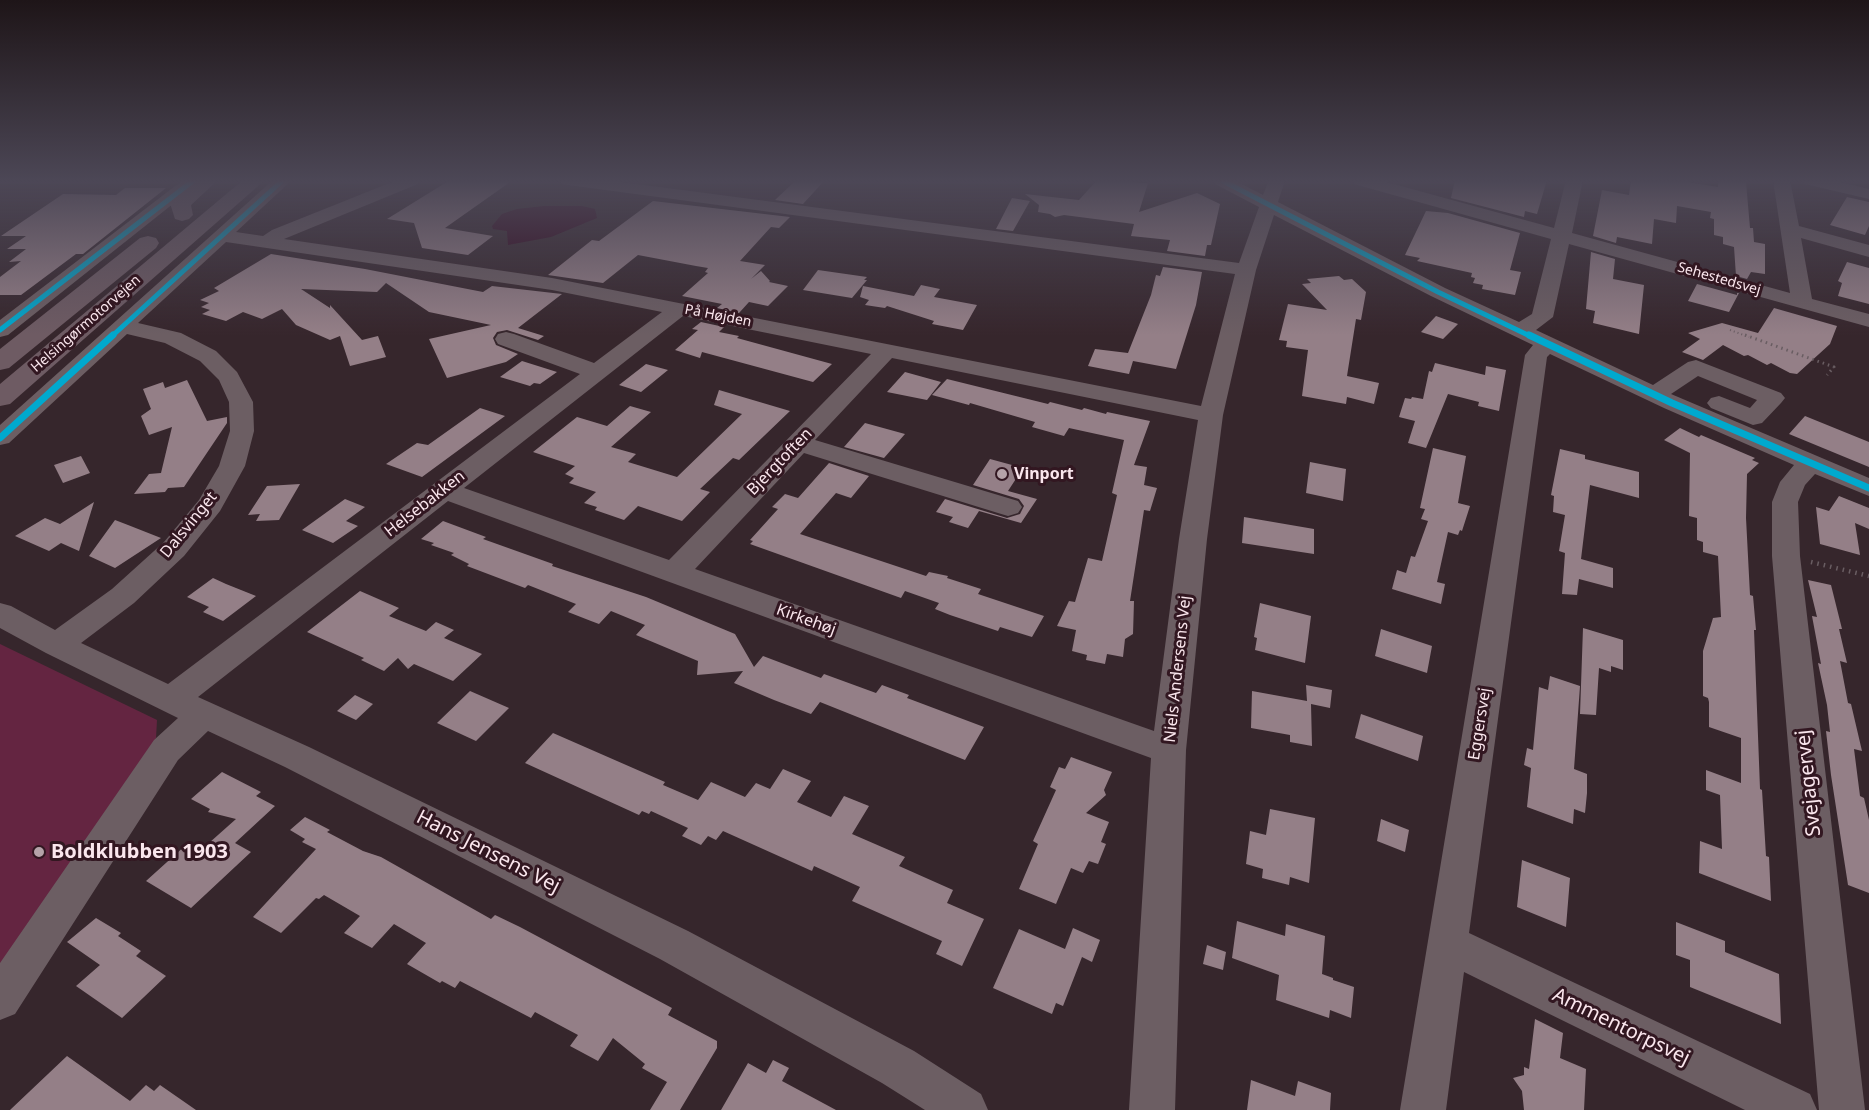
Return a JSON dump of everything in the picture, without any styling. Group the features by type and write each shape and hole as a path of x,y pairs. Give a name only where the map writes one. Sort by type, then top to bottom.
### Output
{"highway":[{"name":"Helsingørmotorvejen","path":"0,362 160,232"},
{"name":"Helsingørmotorvejen","path":"0,398 194,232"},
{"path":"51,354 74,347 210,232"}],"street":[{"path":"0,330 127,232"},
{"path":"0,438 227,232"},
{"path":"268,241 284,232"},
{"path":"958,232 1246,270"},
{"name":"Niels Andersens Vej","path":"1152,1110 1169,750 1193,539 1211,415 1256,232"},
{"path":"1322,232 1395,270 1534,337 1664,388 1810,464 1869,488"},
{"name":"Sehestedsvej","path":"1550,232 1869,321"},
{"name":"Eggersvej","path":"1423,1110 1536,355 1534,337 1542,317 1563,232"},
{"path":"1791,232 1802,303"},
{"path":"1798,232 1869,251"},
{"name":"På Højden","path":"222,236 268,241 391,262 482,272 1211,415"},
{"name":"Helsebakken","path":"0,999 166,750 187,707 442,490 679,309"},
{"name":"Dalsvinget","path":"57,645 123,596 174,549 215,495 232,466 242,431 241,402 229,376 208,356 174,338 123,326"},
{"path":"506,339 596,372"},
{"name":"Bjergtoften","path":"674,573 886,351"},
{"path":"799,442 1008,507"},
{"name":"Svejagervej","path":"1810,464 1793,482 1785,502 1786,556 1842,1110"},
{"name":"Kirkehøj","path":"442,490 1169,750"},
{"name":"Hans Jensens Vej","path":"0,614 57,645 307,762 674,945 898,1067 965,1110"},
{"name":"Ammentorpsvej","path":"1447,944 1794,1110"}],"path":[{"path":"1730,330 1834,367 1827,375"},
{"path":"1786,556 1869,576"}],"shaded area":[{"path":"507,232 564,232 551,237 508,245"},
{"name":"Boldklubben 1903","path":"0,644 157,720 156,738 0,965"}],"building":[{"path":"7,232 111,232 83,254 76,254 21,295 0,295 0,277 21,261 9,262 26,249 7,249 26,236 1,236"},
{"path":"417,232 468,232 493,236 468,255 422,248"},
{"path":"611,232 767,232 740,261 765,265 751,279 761,271 769,282 788,286 768,306 749,302 739,313 717,308 722,304 682,296 708,273 705,272 708,268 638,255 603,283 548,275 592,240 599,241"},
{"path":"1132,232 1214,232 1211,245 1207,245 1205,256 1167,251 1170,240 1131,236"},
{"path":"1416,232 1516,232 1520,233 1510,270 1521,272 1515,295 1482,289 1483,285 1473,283 1475,278 1471,277 1472,273 1417,261 1420,258 1405,255"},
{"path":"1594,232 1653,232 1652,244 1617,237 1616,243 1593,236"},
{"path":"1714,232 1753,232 1754,242 1765,244 1765,274 1751,272 1747,279 1736,276 1734,247 1723,244 1723,237 1714,235"},
{"path":"1591,252 1615,259 1613,279 1644,285 1639,334 1593,323 1595,311 1586,309"},
{"path":"271,254 365,269 483,292 492,286 562,294 518,328 544,336 538,340 507,330 497,332 493,338 496,345 518,354 506,362 447,378 429,339 491,325 429,312 386,283 377,292 301,289 330,308 330,305 362,340 378,336 386,357 350,366 340,336 330,340 296,325 282,309 262,319 243,312 226,321 202,314 210,310 201,307 209,303 200,300 219,291 214,288"},
{"path":"1847,262 1869,268 1869,304 1838,296 1842,283 1838,281"},
{"path":"1163,267 1202,272 1196,305 1176,369 1133,361 1129,374 1088,366 1095,349 1128,353 1151,295 1156,275 1160,276"},
{"path":"818,270 867,277 864,280 867,280 852,298 803,290"},
{"path":"1339,276 1344,280 1352,279 1366,292 1361,320 1356,319 1347,376 1379,383 1374,404 1347,397 1346,404 1302,396 1308,350 1286,347 1287,341 1279,340 1288,304 1327,310 1302,284 1311,283 1307,279"},
{"path":"1697,284 1737,295 1739,293 1729,312 1688,301"},
{"path":"921,285 940,289 934,297 977,305 963,330 932,324 934,321 887,306 885,308 865,305 869,300 860,297 863,286 914,296"},
{"path":"1774,308 1837,326 1830,344 1797,374 1790,373 1771,363 1767,365 1748,355 1744,356 1723,345 1703,360 1682,352 1700,339 1688,333 1722,323 1758,333"},
{"path":"1436,316 1458,324 1443,339 1421,332"},
{"path":"701,322 724,327 719,332 739,336 737,338 832,364 813,382 702,352 700,358 675,350 698,330 692,329"},
{"path":"522,361 557,372 540,384 534,383 530,386 500,377"},
{"path":"1435,363 1485,375 1486,366 1506,370 1499,411 1478,406 1479,402 1448,394 1426,448 1408,443 1415,421 1399,417 1405,398 1423,399 1429,371 1432,372"},
{"path":"646,364 668,370 641,392 619,385"},
{"path":"905,372 941,382 927,400 887,392"},
{"path":"947,379 1048,404 1050,402 1082,410 1084,408 1150,421 1134,465 1147,467 1144,485 1157,488 1150,511 1144,510 1130,601 1134,601 1133,634 1125,639 1123,657 1107,654 1105,664 1086,660 1087,655 1072,651 1076,630 1057,626 1069,601 1075,602 1088,558 1102,561 1117,495 1112,493 1124,440 1069,428 1064,436 1032,427 1035,422 970,403 969,405 932,395"},
{"path":"187,380 207,421 227,417 227,423 184,487 168,488 165,492 134,494 149,474 161,473 172,427 149,435 141,416 151,409 143,389 163,382 165,388"},
{"path":"719,390 790,411 739,460 733,458 700,489 710,492 682,521 638,506 624,520 595,510 597,507 584,503 596,492 569,483 574,478 565,474 575,466 533,452 577,417 607,426 630,406 651,412 611,447 636,454 628,462 677,477 742,414 714,405"},
{"path":"480,408 505,416 422,477 386,464 417,443 428,445"},
{"path":"1805,416 1869,442 1869,467 1789,434"},
{"path":"865,423 905,434 884,458 844,447"},
{"path":"1680,428 1755,458 1752,460 1759,463 1747,474 1746,518 1750,595 1753,596 1756,630 1754,630 1760,789 1762,790 1766,856 1769,857 1771,901 1699,873 1700,841 1722,849 1720,795 1706,790 1706,770 1741,783 1741,738 1709,727 1709,702 1708,698 1703,696 1703,651 1713,618 1721,617 1718,556 1703,552 1703,542 1697,540 1697,518 1689,516 1690,453 1664,440"},
{"path":"1433,448 1466,456 1458,503 1470,506 1462,531 1460,530 1458,535 1448,532 1437,582 1445,584 1441,604 1392,589 1397,570 1406,573 1411,556 1415,557 1428,521 1421,519 1425,509 1420,508"},
{"path":"1560,449 1585,455 1585,459 1639,472 1639,498 1590,485 1581,559 1613,568 1613,588 1579,579 1577,595 1562,594 1565,553 1559,551 1565,515 1553,512 1554,496 1551,495"},
{"path":"81,456 90,473 63,483 54,465"},
{"path":"990,459 1023,468 1008,491 1037,499 1021,523 979,511 968,528 949,522 953,517 936,512 945,499 1007,518 1020,514 1024,506 1019,499 973,485"},
{"path":"1310,462 1346,469 1343,501 1306,493"},
{"path":"829,463 869,476 851,498 836,493 800,534 926,576 929,572 948,576 947,578 981,589 978,594 1044,616 1032,637 1000,627 998,631 935,609 939,603 905,591 901,598 750,544 753,541 750,540 778,509 772,507 785,494 798,498"},
{"path":"300,484 279,520 256,521 260,514 248,515 267,486"},
{"path":"1839,496 1869,508 1869,529 1855,523 1860,555 1820,544 1816,507 1829,511"},
{"path":"345,499 365,507 346,521 358,526 333,543 302,530"},
{"path":"94,502 79,551 61,543 49,551 15,536 45,518 60,524"},
{"path":"1244,517 1314,529 1314,554 1242,543"},
{"path":"115,520 161,538 115,568 89,556"},
{"path":"443,521 486,537 483,539 553,564 552,566 646,597 735,634 754,667 763,656 821,678 824,674 876,693 882,685 909,695 907,698 984,727 965,760 820,702 811,714 774,700 734,683 743,671 697,675 698,661 636,635 645,625 611,611 599,624 591,621 568,612 576,604 528,585 525,588 467,566 469,564 451,555 454,553 421,539"},
{"path":"213,578 256,596 223,621 203,612 209,607 187,597"},
{"path":"1808,580 1831,585 1842,629 1839,629 1847,663 1840,661 1848,703 1851,704 1862,751 1854,749 1860,796 1864,798 1869,820 1869,893 1848,885 1831,775 1826,731 1830,732 1827,705 1818,663 1821,664 1812,616 1817,617"},
{"path":"360,591 399,608 389,616 426,631 436,622 454,630 444,638 482,654 453,681 414,664 408,669 398,658 384,671 361,660 364,658 307,632"},
{"path":"1260,603 1311,616 1305,663 1255,650 1257,638 1254,637"},
{"path":"1583,628 1623,640 1623,670 1611,666 1611,672 1599,668 1596,715 1580,714"},
{"path":"1381,629 1432,646 1427,673 1375,656"},
{"path":"1550,676 1580,686 1574,769 1587,774 1587,793 1585,813 1574,809 1573,824 1527,807 1531,768 1524,765 1527,748 1533,750 1539,687 1548,690"},
{"path":"1306,685 1332,690 1330,708 1311,704 1312,746 1290,742 1290,735 1251,728 1252,691 1307,701"},
{"path":"470,691 509,708 476,741 437,723"},
{"path":"355,695 373,704 356,720 337,711"},
{"path":"1361,714 1423,736 1418,761 1355,738"},
{"path":"553,733 665,782 663,785 698,800 711,782 745,797 756,783 770,789 783,769 811,781 797,802 831,817 844,796 869,806 852,834 905,857 899,866 953,890 947,903 984,919 962,966 936,954 942,941 852,901 860,887 814,866 812,871 723,831 716,840 708,836 701,845 682,836 688,828 651,811 649,814 642,811 639,815 525,763"},
{"path":"1071,757 1112,772 1104,790 1106,795 1086,813 1109,822 1101,842 1106,844 1098,864 1089,861 1083,873 1071,868 1056,904 1019,889 1038,844 1033,841 1056,790 1050,787 1059,767 1065,769"},
{"path":"222,772 261,792 256,796 275,806 235,843 251,852 191,908 146,881 187,844 200,851 236,819 208,812 210,809 191,799"},
{"path":"1270,809 1315,818 1309,883 1290,877 1289,885 1262,878 1263,869 1246,864 1250,831 1266,835"},
{"path":"305,817 330,830 327,832 363,851 381,857 491,919 495,915 520,927 672,1008 668,1015 717,1041 717,1048 680,1110 650,1110 667,1082 642,1068 645,1064 613,1038 598,1061 570,1046 578,1035 535,1012 531,1018 460,981 455,988 442,981 440,983 407,964 426,943 394,924 372,948 344,933 360,916 324,895 319,899 316,898 281,933 253,917 316,849 302,842 305,839 290,830"},
{"path":"1381,819 1409,830 1405,852 1377,841"},
{"path":"1522,860 1570,878 1566,927 1517,907"},
{"path":"96,918 121,933 118,936 141,951 136,956 166,976 122,1018 76,986 100,965 67,942"},
{"path":"1237,921 1285,936 1286,924 1325,936 1322,974 1354,987 1351,1018 1330,1010 1329,1018 1276,1000 1279,975 1232,958"},
{"path":"1676,922 1725,941 1725,952 1779,974 1781,1024 1690,987 1690,960 1676,955"},
{"path":"1073,928 1100,940 1092,962 1082,957 1063,1006 1056,1003 1052,1014 993,988 1019,929 1065,949"},
{"path":"1207,945 1226,952 1223,970 1203,964"},
{"path":"1535,1019 1563,1033 1560,1058 1586,1069 1584,1110 1524,1110 1522,1091 1513,1078 1524,1075 1524,1067 1529,1069"},
{"path":"67,1056 130,1101 146,1085 154,1091 160,1085 196,1110 10,1110"},
{"path":"773,1060 789,1068 782,1081 836,1110 721,1110 748,1063 766,1073"},
{"path":"1251,1080 1295,1096 1298,1081 1331,1093 1330,1110 1247,1110"}],"transit line":[{"path":"0,330 127,232"},
{"path":"0,438 226,232"},
{"path":"1321,232 1438,292 1672,403 1869,488"}],"place":[{"name":"Vinport","path":"1002,474"},
{"name":"Boldklubben 1903","path":"39,852"}]}
